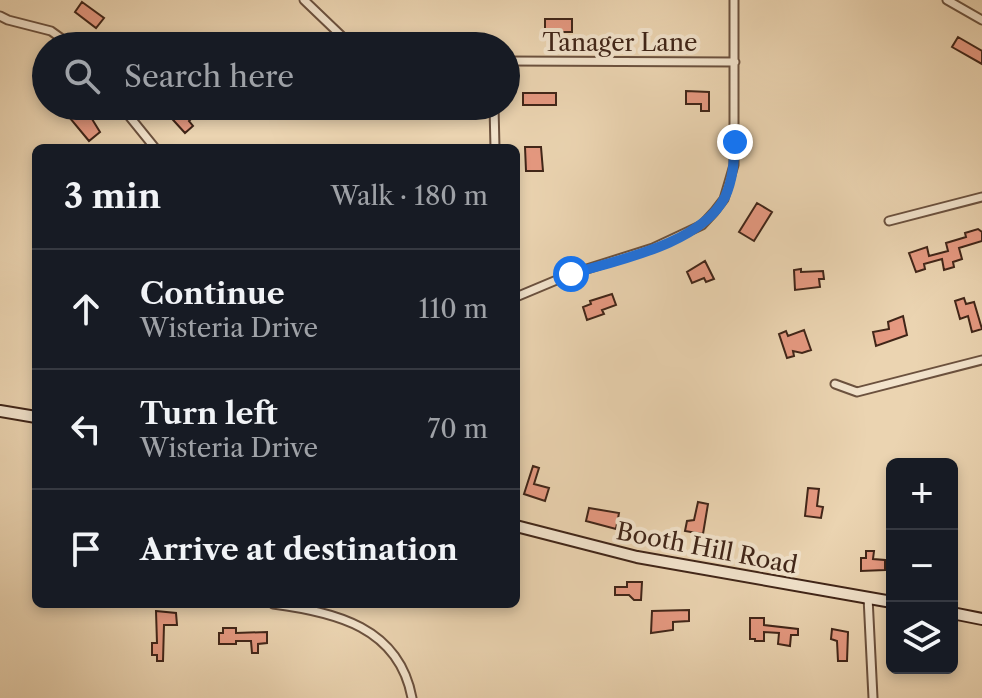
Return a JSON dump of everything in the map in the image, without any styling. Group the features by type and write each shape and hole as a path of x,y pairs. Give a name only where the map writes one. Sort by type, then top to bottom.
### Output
{"street":[{"path":"304,0 337,32"},
{"path":"520,295 571,274 653,248 702,225 724,199 734,165 734,0"},
{"path":"947,0 982,20"},
{"path":"0,16 52,32"},
{"name":"Tanager Lane","path":"520,61 735,62"},
{"path":"132,120 152,144"},
{"path":"494,120 495,144"},
{"path":"889,221 982,197"},
{"path":"835,384 857,392 982,360"},
{"path":"0,411 32,416"},
{"name":"Booth Hill Road","path":"520,527 637,557 886,601"},
{"path":"868,597 873,698"},
{"path":"303,608 348,621 374,636 400,662 409,679 412,698"},
{"path":"958,614 982,619"}],"building":[{"path":"82,2 104,18 96,28 75,12"},
{"path":"545,19 572,19 572,32 545,32"},
{"path":"958,37 982,51 982,64 952,47"},
{"path":"686,91 709,92 709,111 701,111 701,104 686,104"},
{"path":"523,93 556,93 556,105 523,105"},
{"path":"72,120 93,120 100,132 89,141"},
{"path":"173,120 190,120 193,126 185,133"},
{"path":"525,147 541,147 543,171 526,171"},
{"path":"757,203 772,212 754,241 739,232"},
{"path":"978,229 982,232 982,241 959,248 962,259 953,262 954,267 944,270 942,259 924,264 925,269 916,272 909,253 927,247 929,256 948,251 946,243 966,237 965,233"},
{"path":"705,261 714,279 706,282 704,278 692,283 687,272"},
{"path":"801,269 801,272 823,271 824,279 819,279 820,287 795,290 794,270"},
{"path":"612,294 616,305 602,310 604,314 587,320 583,307 591,304 590,301"},
{"path":"964,298 966,304 974,302 982,329 972,332 968,316 960,319 955,301"},
{"path":"903,316 907,335 876,346 873,332 889,329 888,322"},
{"path":"804,330 811,350 802,353 793,351 794,356 787,358 779,334 786,331 788,336"},
{"path":"533,466 539,468 534,484 549,488 545,501 524,494"},
{"path":"808,488 819,489 817,506 823,507 821,518 805,516"},
{"path":"698,502 708,504 703,534 685,531 687,521 694,520"},
{"path":"589,508 619,513 616,529 586,521"},
{"path":"866,551 874,551 873,559 885,560 885,570 861,571 861,558 866,558"},
{"path":"627,582 642,582 641,600 634,600 629,595 615,595 615,587 627,587"},
{"path":"689,610 689,621 673,622 673,630 651,633 652,611"},
{"path":"156,611 176,613 177,625 164,625 163,661 157,661 157,655 152,655 152,643 157,643"},
{"path":"750,618 764,618 764,625 798,629 798,635 791,635 790,646 778,644 779,633 764,632 764,641 755,641 750,639"},
{"path":"223,628 236,628 236,633 267,632 267,643 258,644 258,653 252,653 251,641 219,644 219,633 223,633"},
{"path":"832,629 848,632 847,661 838,661 837,641 831,639"}],"route":[{"path":"571,274 653,248 702,225 724,199 734,165 735,142"}]}
